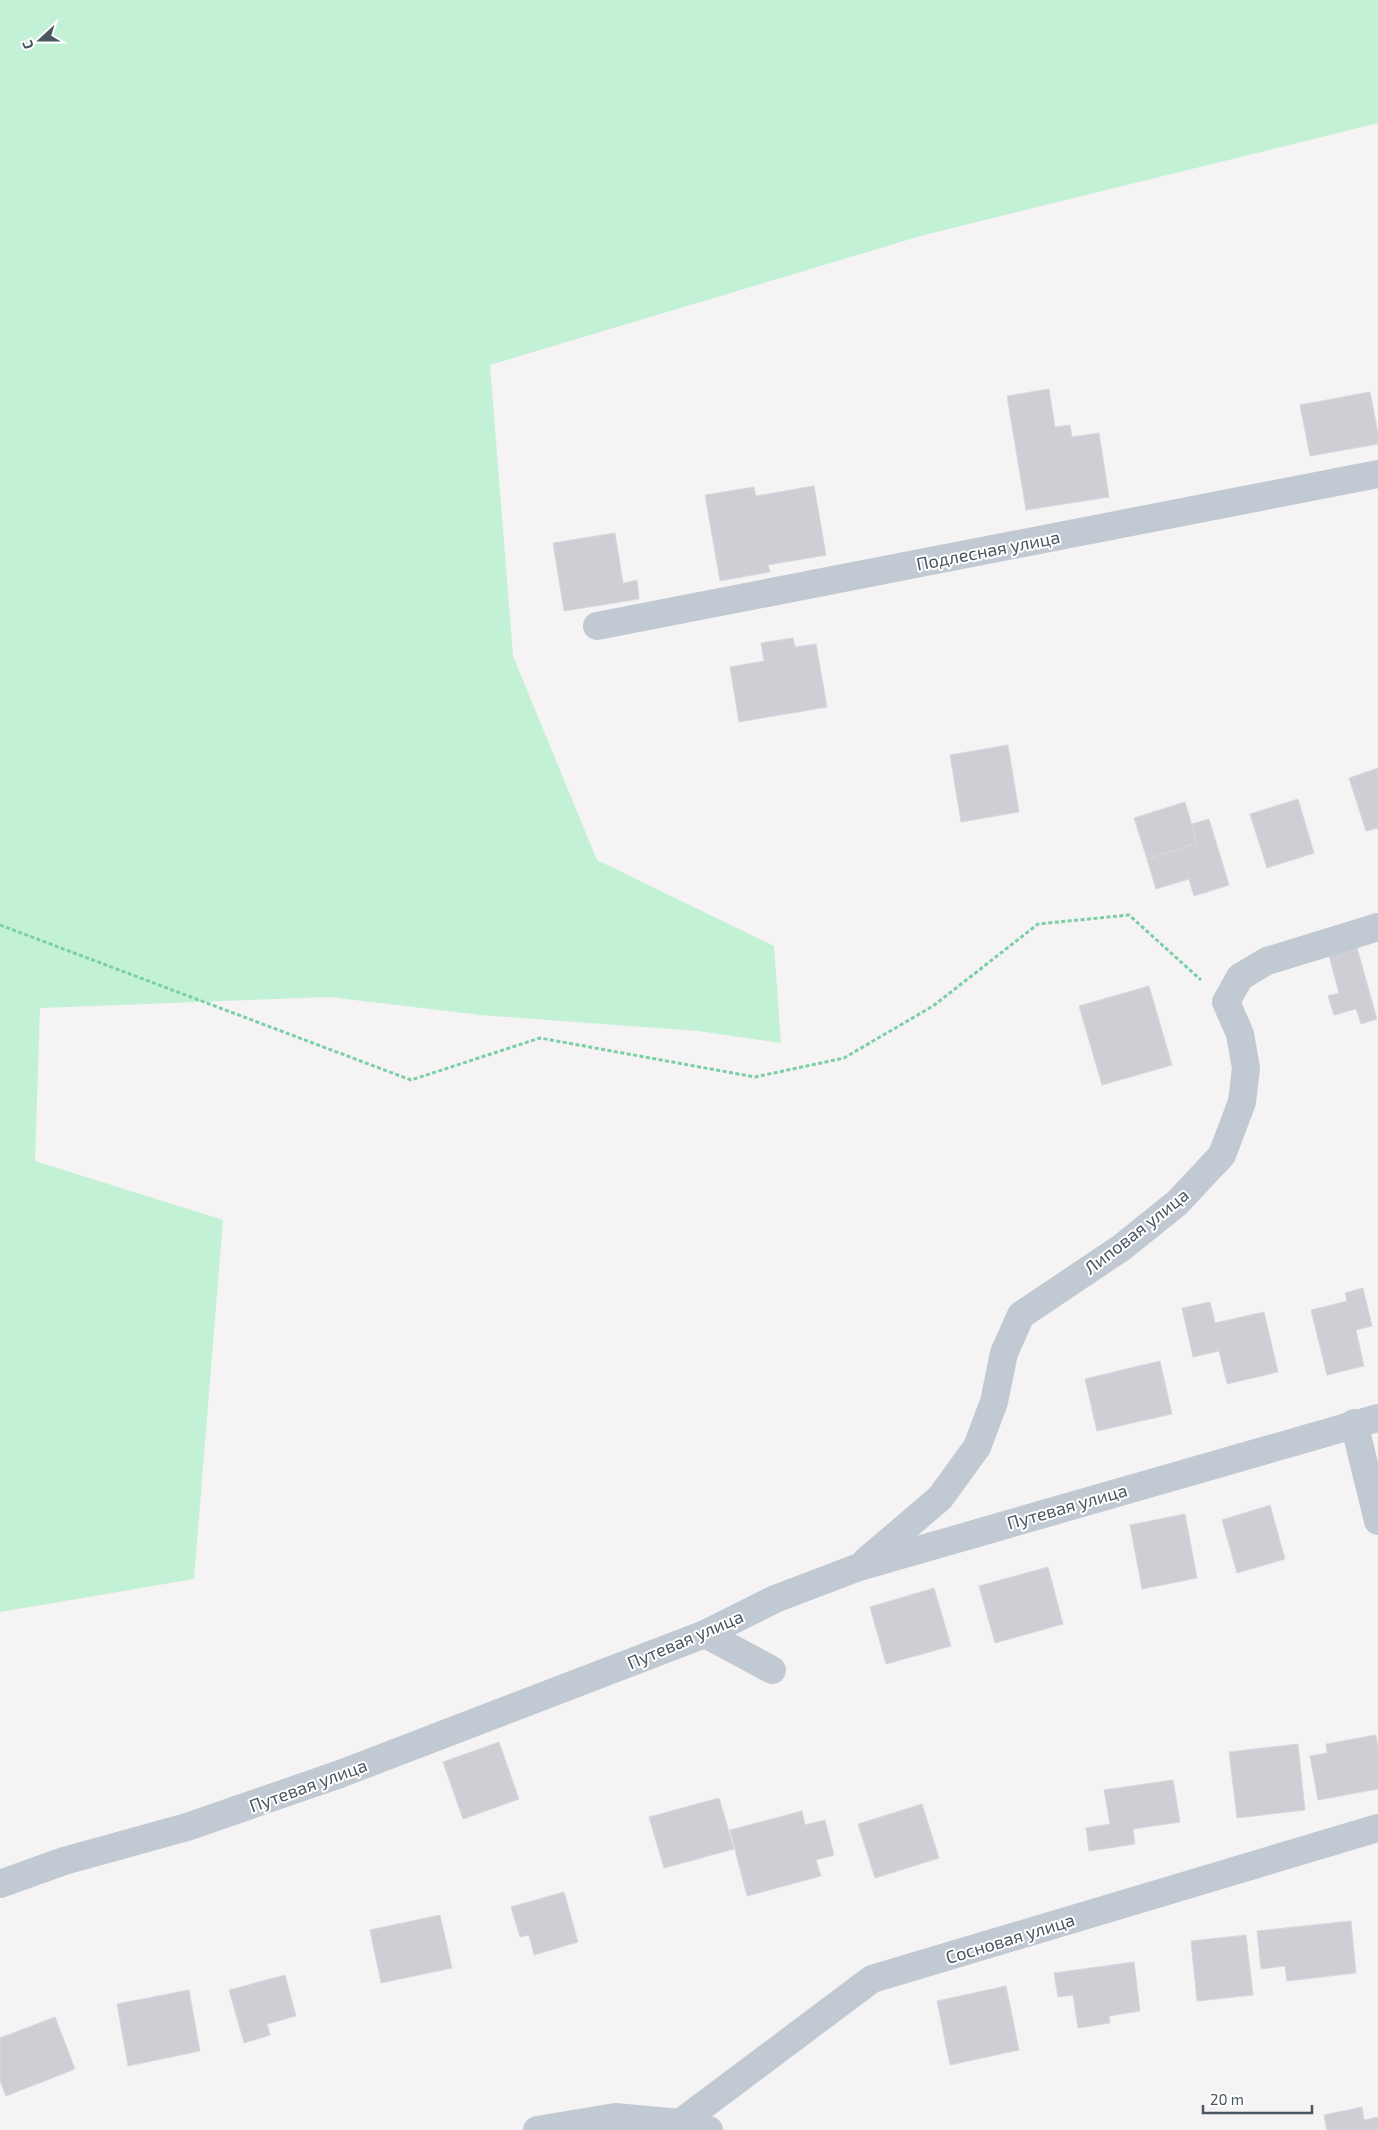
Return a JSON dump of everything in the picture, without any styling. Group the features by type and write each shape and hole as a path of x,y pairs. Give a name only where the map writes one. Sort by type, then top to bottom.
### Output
{"street":[{"name":"Подлесная улица","path":"597,626 1378,474"},
{"path":"1226,1002 1240,977 1267,961 1378,927"},
{"name":"Липовая улица","path":"859,1566 940,1498 977,1447 994,1402 1004,1353 1021,1316 1121,1248 1177,1203 1222,1155 1242,1102 1246,1068 1240,1034 1226,1002"},
{"path":"1366,1421 1378,1521"},
{"name":"Путевая улица","path":"0,1884 64,1861 187,1827 340,1774 705,1634 774,1599 859,1566 1366,1421"},
{"path":"705,1634 772,1670"},
{"name":"Сосновая улица","path":"680,2123 872,1979 1378,1828"},
{"path":"537,2130 618,2123 680,2123 709,2130"}],"path":[{"path":"0,925 411,1080 540,1038 755,1077 844,1058 934,1006 1038,924 1129,915 1226,1002"}],"green space":[{"path":"0,0 1378,0 1378,123 924,235 490,365 513,656 597,860 774,946 781,1043 698,1031 481,1015 329,997 40,1008 35,1161 223,1220 194,1579 0,1612"}],"building":[{"path":"1049,389 1055,427 1070,425 1072,437 1099,433 1109,497 1026,510 1007,396"},
{"path":"1370,392 1378,433 1378,444 1310,456 1300,405"},
{"path":"814,486 826,555 768,565 770,572 720,581 705,495 754,487 756,496"},
{"path":"615,533 623,583 637,580 639,599 564,611 553,543"},
{"path":"793,638 795,647 816,644 827,707 739,722 730,667 764,661 761,643"},
{"path":"1008,745 1019,812 961,822 950,755"},
{"path":"1378,768 1378,830 1377,828 1366,831 1349,778"},
{"path":"1298,799 1314,853 1267,868 1250,814"},
{"path":"1185,802 1197,843 1147,859 1134,818"},
{"path":"1209,819 1229,885 1194,896 1189,879 1156,889 1147,859 1197,843 1192,824"},
{"path":"1356,944 1377,1019 1361,1024 1356,1009 1334,1015 1328,996 1339,993 1328,952"},
{"path":"1149,986 1172,1065 1102,1085 1079,1006"},
{"path":"1363,1288 1372,1326 1356,1330 1364,1366 1327,1375 1311,1310 1347,1301 1345,1293"},
{"path":"1210,1302 1215,1323 1264,1312 1278,1372 1227,1384 1219,1351 1193,1357 1182,1308"},
{"path":"1160,1361 1172,1414 1097,1431 1085,1379"},
{"path":"1270,1505 1285,1559 1237,1573 1222,1520"},
{"path":"1185,1514 1197,1578 1142,1589 1130,1525"},
{"path":"1048,1567 1063,1624 995,1643 979,1586"},
{"path":"934,1588 951,1646 886,1664 870,1607"},
{"path":"1376,1735 1378,1747 1378,1789 1318,1800 1310,1756 1327,1753 1326,1744"},
{"path":"499,1742 519,1799 463,1819 443,1762"},
{"path":"1298,1744 1305,1810 1237,1818 1229,1752"},
{"path":"1173,1780 1180,1822 1133,1829 1135,1844 1089,1851 1086,1828 1110,1824 1104,1790"},
{"path":"719,1798 734,1849 664,1868 649,1817"},
{"path":"922,1804 939,1858 875,1878 858,1824"},
{"path":"802,1811 805,1825 825,1820 834,1855 816,1860 821,1876 747,1896 730,1830"},
{"path":"564,1892 578,1942 534,1955 529,1935 520,1937 511,1907"},
{"path":"440,1915 452,1968 381,1983 370,1930"},
{"path":"1351,1921 1356,1973 1287,1981 1285,1966 1261,1969 1257,1931"},
{"path":"1246,1935 1253,1995 1197,2001 1191,1941"},
{"path":"1134,1962 1140,2011 1109,2016 1110,2023 1078,2028 1073,1995 1058,1997 1054,1973"},
{"path":"285,1975 296,2016 267,2024 270,2035 244,2043 229,1990"},
{"path":"1006,1986 1019,2050 950,2065 937,2001"},
{"path":"189,1990 200,2051 128,2066 117,2004"},
{"path":"55,2017 75,2069 6,2096 0,2081 0,2038"},
{"path":"1362,2107 1364,2120 1378,2117 1378,2130 1327,2130 1324,2115"}]}
